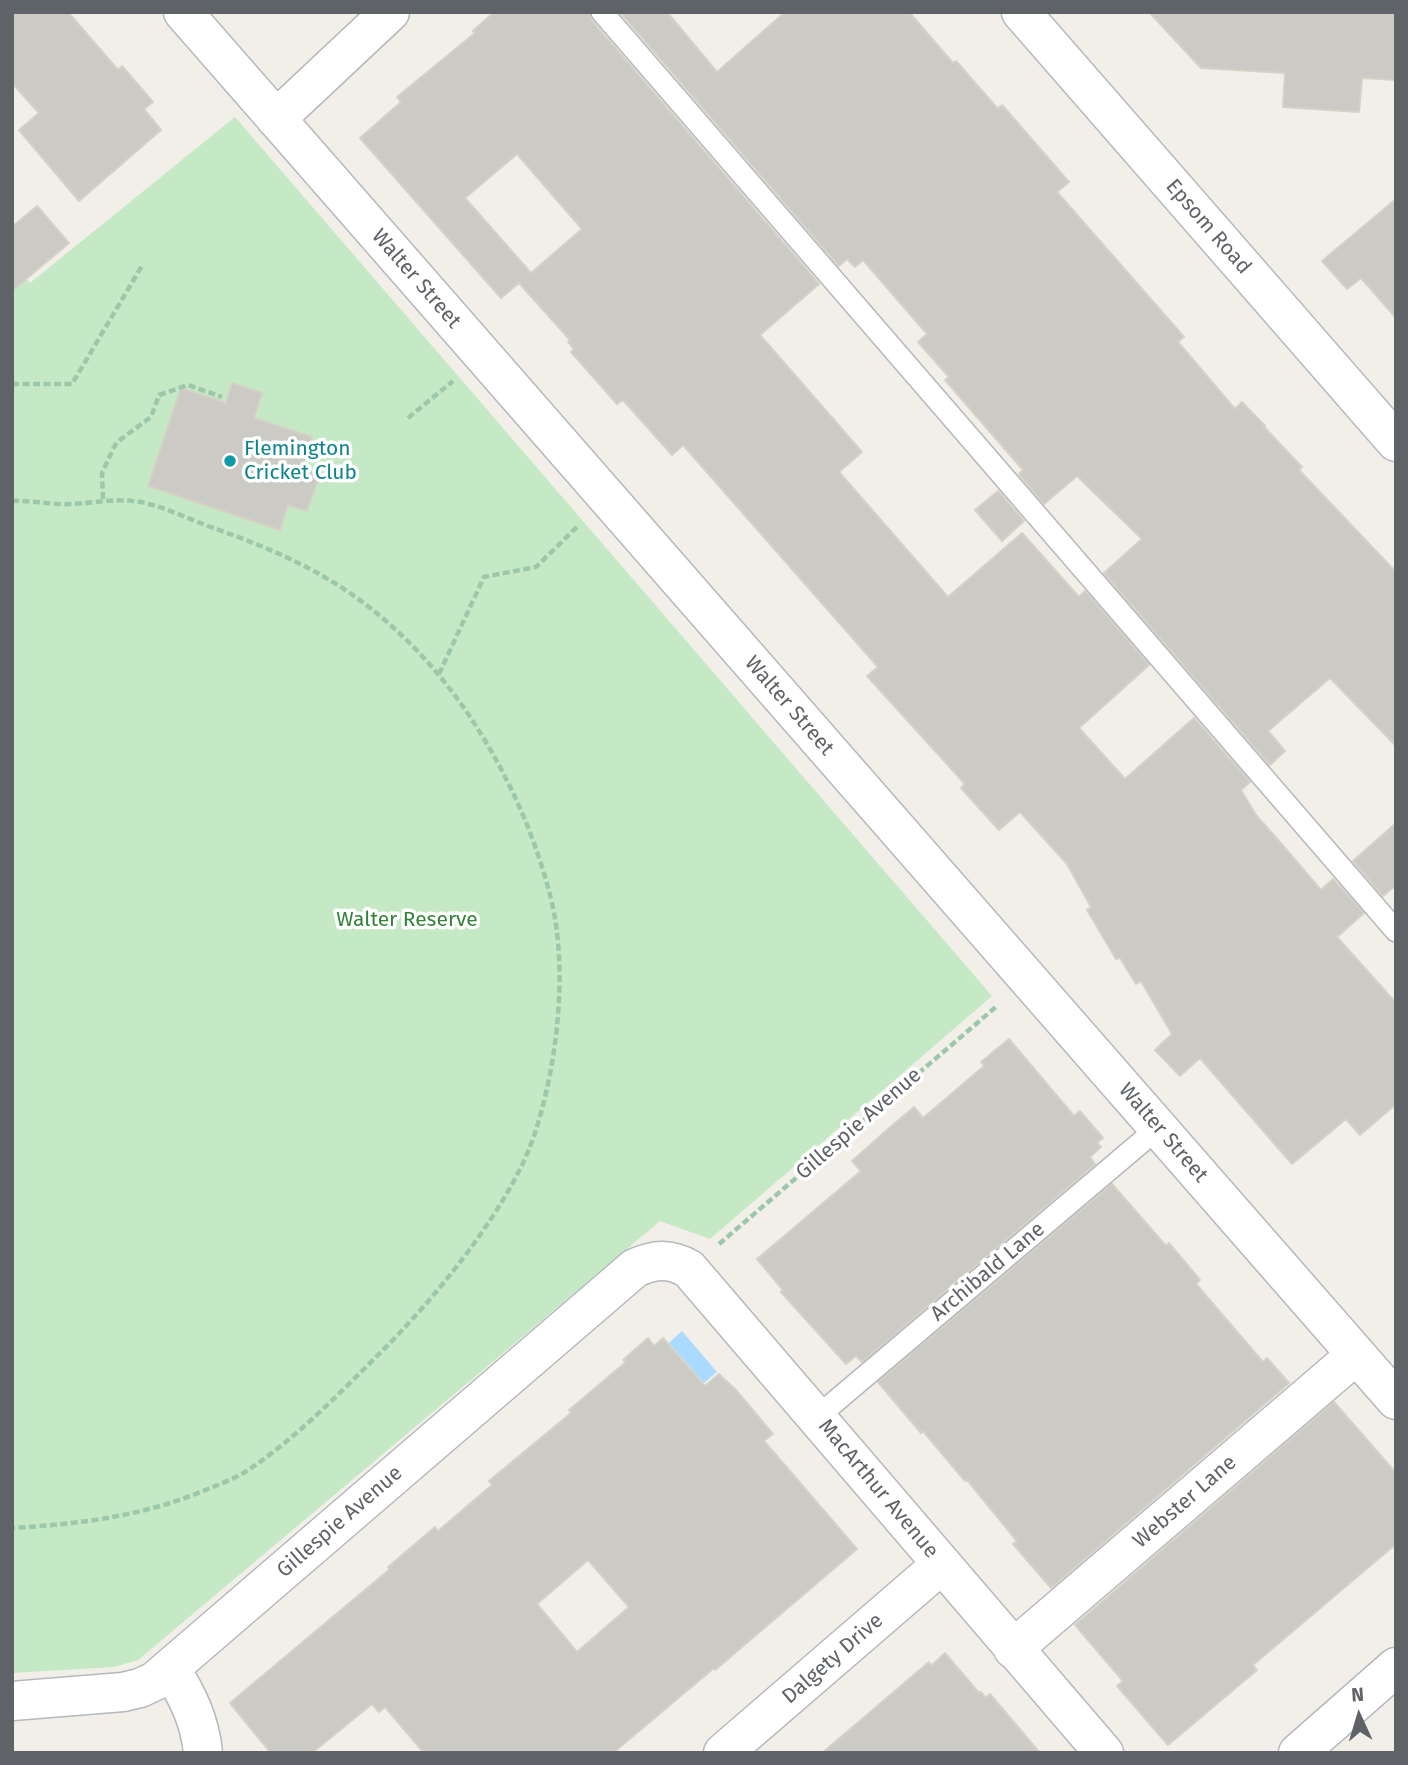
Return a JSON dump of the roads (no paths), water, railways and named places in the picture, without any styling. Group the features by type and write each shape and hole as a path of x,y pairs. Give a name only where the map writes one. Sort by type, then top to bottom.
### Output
{"street":[{"name":"Walter Street","path":"183,12 1396,1400"},
{"path":"276,119 390,12"},
{"name":"Epsom Road","path":"1021,12 1393,432"},
{"name":"Gillespie Avenue","path":"12,1701 123,1692 155,1681 635,1268 650,1261 665,1260 689,1269"},
{"name":"MacArthur Avenue","path":"689,1269 1104,1753"},
{"name":"Webster Lane","path":"1013,1649 1356,1355"},
{"name":"Dalgety Drive","path":"723,1753 942,1564"},
{"path":"1298,1753 1396,1667"},
{"path":"170,1668 189,1699 199,1725 204,1753"}],"lane":[{"path":"602,12 1396,931"},
{"name":"Archibald Lane","path":"817,1417 1158,1128"}],"water":[{"path":"682,1331 717,1372 704,1383 669,1343"}],"place":[{"name":"Flemington Cricket Club","path":"230,461"}],"park label":[{"name":"Walter Reserve","path":"407,920"}]}
